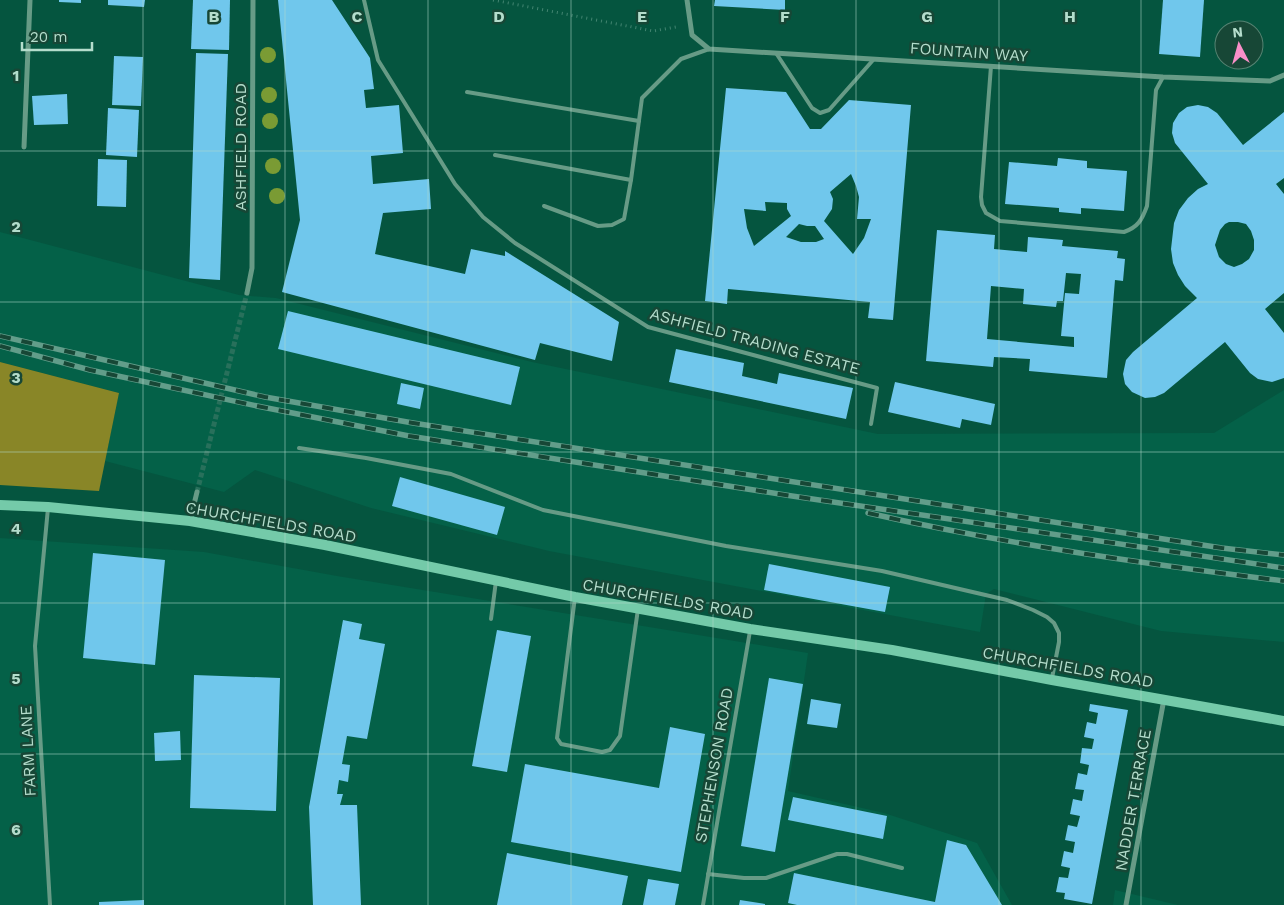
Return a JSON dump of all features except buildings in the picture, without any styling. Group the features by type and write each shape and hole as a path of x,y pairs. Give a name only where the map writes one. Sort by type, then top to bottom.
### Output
{"street":[{"path":"24,147 30,0"},
{"name":"ASHFIELD ROAD","path":"247,293 252,268 253,0"},
{"path":"687,0 692,35 709,49"},
{"name":"FOUNTAIN WAY","path":"709,49 1163,77 1270,80 1284,75"},
{"path":"190,522 197,492"},
{"name":"CHURCHFIELDS ROAD","path":"0,505 48,507 190,522 325,545 638,609 750,629 892,650 1284,720"},
{"name":"NADDER TERRACE","path":"1126,905 1164,699"}],"lane":[{"name":"ASHFIELD TRADING ESTATE","path":"364,0 378,60 455,184 483,217 515,243 648,327 878,388 871,424"},
{"path":"544,206 598,226 612,225 624,219 632,180 642,98 681,59 709,49"},
{"path":"776,53 812,108 820,113 829,110 874,58"},
{"path":"991,66 981,197 986,213 1006,222 1124,232 1138,226 1147,206 1156,90 1163,77"},
{"path":"467,92 639,121"},
{"path":"495,155 632,180"},
{"path":"299,448 451,474 543,510 726,546 882,571 1007,600 1033,610 1054,623 1059,642 1052,680"},
{"name":"FARM LANE","path":"48,507 35,646 50,905"},
{"path":"491,619 496,581"},
{"path":"575,597 557,738 561,744 602,752 610,750 620,736 638,609"},
{"name":"STEPHENSON ROAD","path":"703,905 750,629"},
{"path":"708,874 744,878 766,878 838,854 847,854 902,868"}],"path":[{"path":"493,0 653,31 690,25"}],"shaded area":[{"path":"0,232 239,295 276,298 532,362 878,434 1214,433 1284,390 1284,642 1161,631 994,589 986,594 980,632 549,551 371,508 255,470 224,492 105,461 119,393 0,362"},
{"path":"0,362 119,393 99,491 0,485"},
{"path":"0,538 204,552 337,576 808,653 788,791 884,813 977,843 1012,905 0,905"},
{"path":"1115,890 1178,905 1113,905"}],"tunnel":[{"path":"197,492 247,293"}],"railway":[{"path":"0,336 265,397 413,423 1222,548 1284,555"},
{"path":"0,346 90,370 409,436 792,496 1284,568"},
{"path":"868,513 1023,544 1180,568 1284,581"}]}
